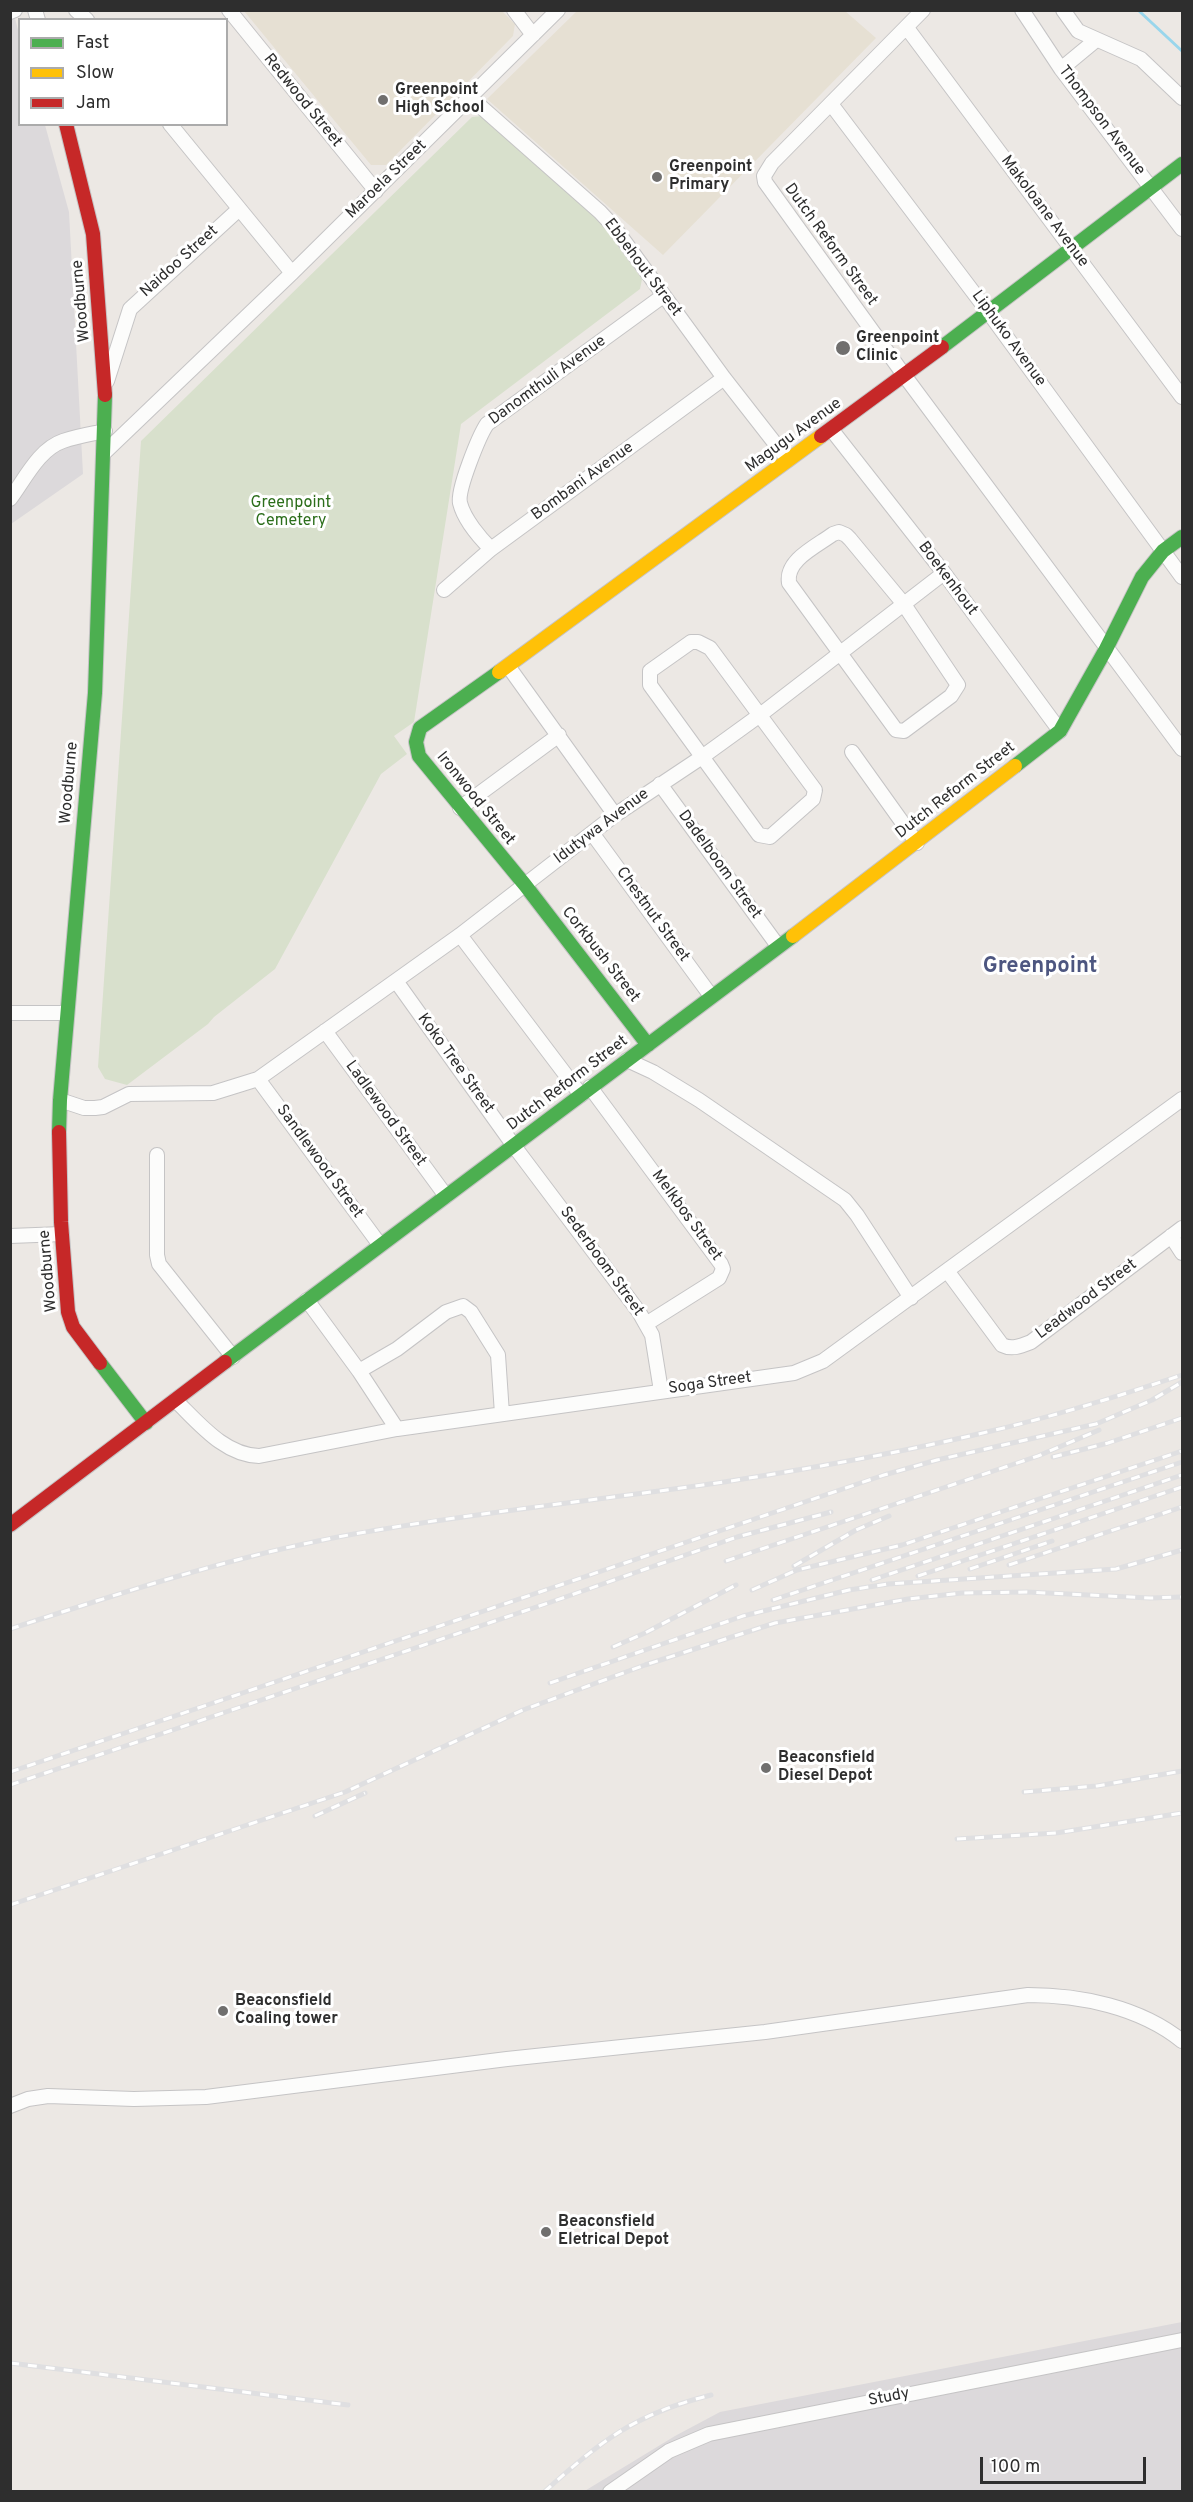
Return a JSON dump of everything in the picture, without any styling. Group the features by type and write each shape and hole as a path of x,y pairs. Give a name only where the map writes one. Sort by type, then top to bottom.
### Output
{"street":[{"path":"10,12 15,10"},
{"name":"Redwood Street","path":"229,10 376,191"},
{"path":"514,10 533,36"},
{"name":"Maroela Street","path":"104,453 292,273 558,10"},
{"name":"Thompson Avenue","path":"1022,10 1061,69 1182,229"},
{"path":"1063,10 1077,31 1141,59 1182,98"},
{"name":"Dutch Reform Street","path":"10,1526 380,1245 917,843 1060,731 1106,649 765,182 766,170 772,163 907,28 917,13"},
{"name":"Makoloane Avenue","path":"907,28 1182,397"},
{"path":"1061,69 1096,40"},
{"name":"Ebbehout Street","path":"471,98 600,212 788,460"},
{"name":"Liphuko Avenue","path":"831,104 989,313 1182,577"},
{"name":"Woodburne","path":"66,126 93,234 105,386 105,431 95,693 60,1100 58,1157 62,1234 68,1310 73,1327 146,1423"},
{"path":"172,126 238,210 292,273"},
{"name":"Magugu Avenue","path":"420,728 989,313 1182,164"},
{"name":"Naidoo Street","path":"105,386 130,309 238,210"},
{"name":"Danomthuli Avenue","path":"491,549 482,540 460,503 461,491 487,424 663,296"},
{"name":"Bombani Avenue","path":"444,590 491,549 724,378"},
{"name":"Boekenhout","path":"831,429 944,573 1060,731"},
{"path":"10,499 52,446 63,441 105,431"},
{"path":"842,533 850,539 903,603 958,685 951,696 910,728 904,731 897,730 840,654 789,583 789,572 793,563 833,534 842,533"},
{"path":"1182,537 1163,551 1150,565 1106,649 1182,749"},
{"name":"Idutywa Avenue","path":"60,1100 84,1108 95,1108 103,1107 129,1094 213,1093 258,1079 460,935 615,815 760,715 944,573"},
{"path":"698,642 710,648 815,790 813,799 774,834 765,837 759,835 702,757 653,691 648,680 650,671 685,644 698,642"},
{"path":"508,666 560,735 615,815"},
{"name":"Ironwood Street","path":"420,728 416,742 419,756 525,885"},
{"path":"460,808 560,735"},
{"path":"852,752 917,843"},
{"name":"Dadelboom Street","path":"660,784 778,946"},
{"name":"Chestnut Street","path":"592,833 711,996"},
{"name":"Corkbush Street","path":"525,885 648,1045"},
{"name":"Melkbos Street","path":"460,935 722,1264 723,1269 719,1278 646,1324"},
{"name":"Koko Tree Street","path":"396,981 514,1146"},
{"path":"10,1013 67,1013"},
{"name":"Ladlewood Street","path":"325,1032 446,1196"},
{"path":"627,1060 653,1072 699,1100 844,1200 857,1215 911,1298"},
{"name":"Sandlewood Street","path":"258,1079 380,1245"},
{"name":"Soga Street","path":"175,1400 224,1444 248,1456 277,1454 317,1443 398,1429 794,1373 808,1369 948,1272 1182,1099"},
{"name":"Sederboom Street","path":"514,1146 646,1324 652,1335 661,1391"},
{"path":"157,1155 157,1255 159,1264 233,1357"},
{"name":"Leadwood Street","path":"948,1272 1002,1345 1008,1348 1014,1347 1031,1342 1182,1228"},
{"path":"10,1236 62,1234"},
{"path":"1171,1236 1182,1253"},
{"path":"307,1300 398,1429"},
{"path":"359,1371 397,1349 446,1312 455,1308 467,1308 498,1355 502,1414"},
{"path":"10,2106 28,2099 48,2096 134,2099 206,2097 507,2059 765,2032 1028,1995 1057,1995 1119,2009 1152,2022 1182,2040"},
{"name":"Study","path":"610,2492 669,2451 709,2434 1182,2340"}],"shaded area":[{"path":"13,10 18,30 18,126 45,126 69,212 83,474 11,524 10,11"},
{"name":"Greenpoint High School","path":"244,11 502,11 515,24 513,36 386,165 371,165"},
{"name":"Greenpoint Primary","path":"577,11 845,11 876,38 663,255 487,99"},
{"path":"1182,2322 1182,2491 583,2492 675,2436 720,2412"}],"green space":[{"name":"Greenpoint Cemetery","path":"482,116 596,216 642,279 640,289 461,424 414,722 394,736 407,754 381,774 275,969 208,1024 127,1085 105,1079 98,1067 141,441 472,117"}],"waterway":[{"path":"1138,10 1182,51"}],"railway":[{"path":"10,1629 180,1576 267,1552 354,1534 446,1519 724,1482 859,1459 958,1439 1039,1419 1182,1375"},
{"path":"10,1772 884,1475 937,1460 1096,1424 1152,1400 1182,1382"},
{"path":"1053,1457 1108,1443 1182,1418"},
{"path":"726,1561 1038,1456 1099,1430"},
{"path":"752,1590 797,1570 902,1545 1182,1451"},
{"path":"773,1600 1182,1462"},
{"path":"872,1580 1182,1475"},
{"path":"918,1576 1182,1487"},
{"path":"1009,1565 1182,1507"},
{"path":"10,1785 737,1537 831,1512"},
{"path":"794,1566 856,1530 889,1516"},
{"path":"970,1569 1052,1541"},
{"path":"550,1683 743,1616 849,1590 888,1584 1116,1569 1182,1550"},
{"path":"613,1647 645,1633 736,1585"},
{"path":"10,1905 345,1792 523,1710 645,1665 775,1623 908,1599 962,1593 1027,1592 1150,1598 1182,1597"},
{"path":"1024,1792 1097,1786 1182,1771"},
{"path":"315,1816 365,1793"},
{"path":"957,1839 1056,1833 1182,1813"},
{"path":"10,2363 348,2405"},
{"path":"544,2492 602,2443 621,2431 661,2411 711,2395"}],"traffic: fast":[{"path":"942,347 1182,164"},
{"path":"59,1132 95,693 105,395"},
{"path":"1015,766 1060,731 1106,649 1142,577 1163,551 1182,537"},
{"path":"499,672 420,728 416,742 419,756 525,885 648,1045"},
{"path":"225,1362 793,936"},
{"path":"100,1363 146,1423"}],"traffic: slow":[{"path":"499,672 821,436"},
{"path":"793,936 1015,766"}],"traffic: jam":[{"path":"66,126 93,234 105,395"},
{"path":"821,436 942,347"},
{"path":"59,1132 61,1222 68,1312 73,1327 100,1363"},
{"path":"10,1525 225,1362"}],"place":[{"name":"Greenpoint High School","path":"383,100"},
{"name":"Greenpoint Primary","path":"657,177"},
{"name":"Greenpoint Clinic","path":"843,348"},
{"name":"Beaconsfield Diesel Depot","path":"766,1768"},
{"name":"Beaconsfield Coaling tower","path":"223,2011"},
{"name":"Beaconsfield Eletrical Depot","path":"546,2232"}],"district":[{"name":"Greenpoint","path":"1040,968"}]}
